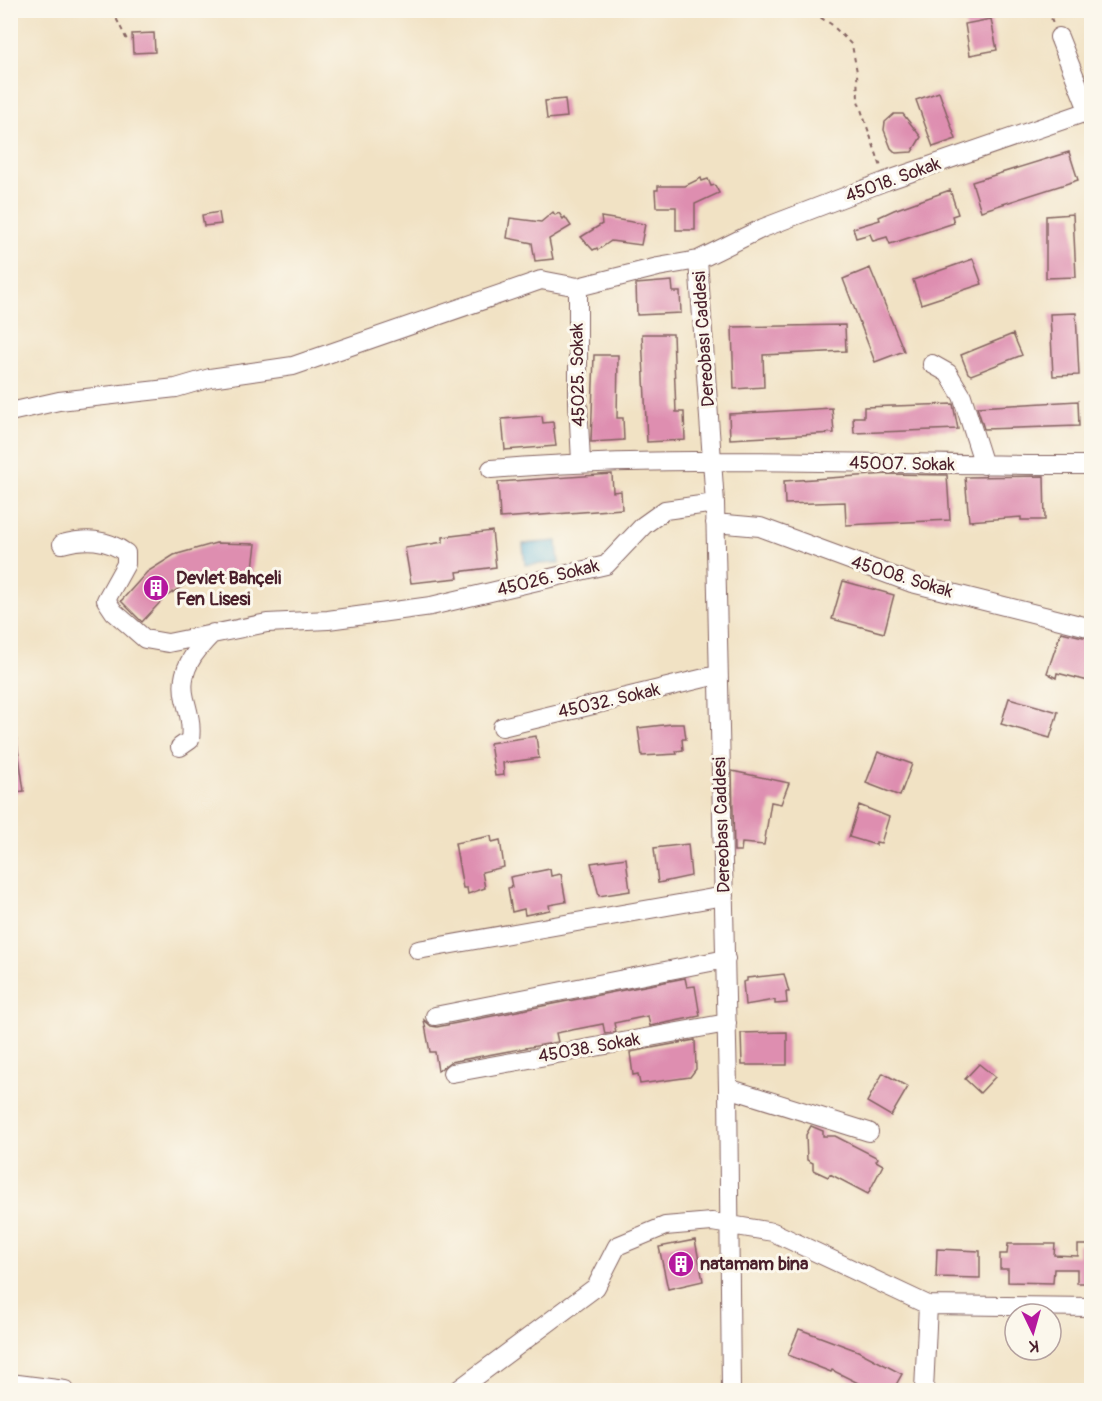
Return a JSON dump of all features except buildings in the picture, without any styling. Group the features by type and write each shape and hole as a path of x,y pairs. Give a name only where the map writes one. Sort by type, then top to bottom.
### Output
{"street":[{"path":"1059,37 1090,114"},
{"name":"45018. Sokak","path":"578,287 658,267 698,260 763,228 886,181 1090,114"},
{"name":"Dereobası Caddesi","path":"698,260 715,503 717,675 726,959 731,1390"},
{"path":"10,412 59,401 176,388 210,378 293,366 541,280 578,287"},
{"name":"45025. Sokak","path":"578,287 578,402 581,462"},
{"path":"932,364 948,373 962,396 984,465"},
{"path":"492,469 581,462 713,461"},
{"name":"45007. Sokak","path":"713,461 1092,465"},
{"name":"45026. Sokak","path":"62,544 79,540 105,541 126,553 126,564 106,600 114,612 145,639 168,643 267,623 328,620 431,606 606,565 644,525 665,510 715,503"},
{"name":"45008. Sokak","path":"715,523 760,527 912,583 1092,628"},
{"path":"180,747 190,740 192,725 184,695 184,670 199,647 214,632"},
{"name":"45032. Sokak","path":"502,727 717,675"},
{"path":"418,950 724,896"},
{"path":"435,1016 726,959"},
{"name":"45038. Sokak","path":"452,1073 727,1023"},
{"path":"728,1088 869,1132"},
{"path":"458,1390 596,1287 617,1246 665,1226 712,1222 730,1227 759,1228 773,1232 928,1305 1092,1307"},
{"path":"924,1390 928,1305"},
{"path":"10,1383 65,1390"}],"path":[{"path":"116,10 117,20 128,42"},
{"path":"813,13 831,24 852,45 857,72 858,101 886,181"}],"water":[{"path":"557,541 559,563 525,565 523,544"}],"place":[{"name":"Devlet Bahçeli Fen Lisesi","path":"156,588"},
{"name":"natamam bina","path":"681,1264"}]}
